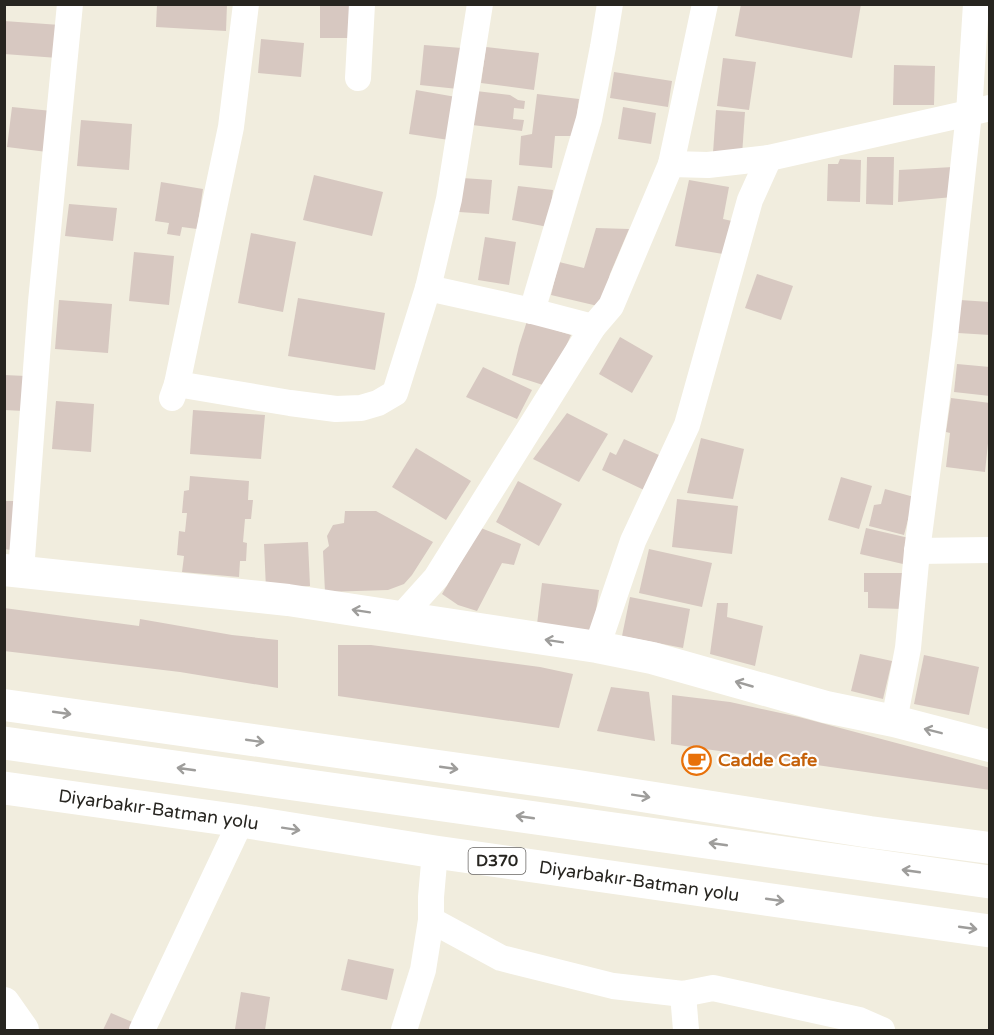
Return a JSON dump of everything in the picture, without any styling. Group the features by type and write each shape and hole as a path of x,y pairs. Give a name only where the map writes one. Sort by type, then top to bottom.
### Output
{"highway":[{"path":"4,743 990,882"},
{"name":"Diyarbakır-Batman yolu","path":"4,788 990,931"}],"street":[{"path":"69,4 13,570 288,600 597,647 652,658 826,707 894,721 990,746"},
{"path":"246,4 231,127 174,391 336,409 361,408 378,403 395,393 428,288 449,199 480,4"},
{"path":"358,78 362,4"},
{"path":"532,311 589,119 610,4"},
{"path":"400,618 436,578 593,327 611,306 671,164 705,4"},
{"path":"894,721 908,648 917,551 945,336 979,111 976,4"},
{"path":"671,164 708,165 769,158 979,111"},
{"path":"597,647 633,541 687,425 750,200 769,158"},
{"path":"428,288 593,327"},
{"path":"917,551 990,550"},
{"path":"4,705 572,785 870,832 990,848"},
{"path":"142,1030 241,821"},
{"path":"404,1030 423,970 430,920 435,852"},
{"path":"430,920 501,958 613,986 683,994 713,988 859,1020 882,1030"},
{"path":"683,994 686,1030"},
{"path":"4,1003 22,1030"}],"building":[{"path":"157,4 227,4 226,31 156,27"},
{"path":"320,4 354,4 354,38 320,38"},
{"path":"741,4 861,4 852,58 735,36"},
{"path":"4,21 60,25 58,58 4,54"},
{"path":"261,39 304,43 301,77 258,73"},
{"path":"424,45 462,48 458,89 420,85"},
{"path":"486,47 539,53 534,90 481,83"},
{"path":"723,58 756,62 749,110 717,106"},
{"path":"894,65 935,66 934,105 893,105"},
{"path":"614,72 672,81 668,107 610,98"},
{"path":"416,90 456,97 449,140 409,134"},
{"path":"476,91 510,95 525,101 524,109 514,108 513,119 524,120 522,131 472,125"},
{"path":"537,94 579,99 574,136 555,136 552,168 519,165 521,136 532,134"},
{"path":"12,107 52,111 47,152 7,147"},
{"path":"623,107 656,113 651,144 618,139"},
{"path":"716,110 745,112 742,155 713,153"},
{"path":"81,120 132,124 129,170 77,166"},
{"path":"867,157 894,157 893,205 866,204"},
{"path":"840,159 861,160 860,202 827,201 828,164 838,164"},
{"path":"953,167 953,197 898,202 899,170"},
{"path":"314,175 383,192 372,236 303,220"},
{"path":"462,178 492,180 489,214 459,212"},
{"path":"689,180 729,187 723,219 732,221 723,254 675,246"},
{"path":"161,182 203,189 197,229 182,227 180,236 167,234 169,223 155,221"},
{"path":"518,186 553,190 548,227 512,220"},
{"path":"69,204 117,208 113,241 65,236"},
{"path":"596,228 629,229 610,274 602,307 551,295 559,262 584,268"},
{"path":"251,233 296,242 283,312 238,303"},
{"path":"485,237 516,242 509,285 478,280"},
{"path":"134,252 174,256 169,305 129,301"},
{"path":"757,274 793,286 781,320 745,308"},
{"path":"298,298 385,313 375,370 288,356"},
{"path":"59,300 112,304 108,353 55,349"},
{"path":"960,300 990,302 990,335 958,333"},
{"path":"527,321 571,335 546,386 512,375"},
{"path":"620,337 653,356 632,393 599,374"},
{"path":"957,364 990,367 990,396 954,392"},
{"path":"483,367 532,390 517,419 466,397"},
{"path":"4,375 26,376 24,411 4,410"},
{"path":"951,398 990,403 985,472 946,467 950,433 946,432"},
{"path":"56,401 94,404 91,452 52,449"},
{"path":"193,410 265,415 261,459 190,454"},
{"path":"567,413 608,434 579,482 533,459"},
{"path":"701,438 744,449 733,499 687,493"},
{"path":"624,439 661,456 644,490 602,470 610,452 616,455"},
{"path":"416,448 471,481 446,520 392,487"},
{"path":"190,476 249,481 248,500 253,500 251,519 245,519 243,542 247,543 246,561 240,561 239,577 182,572 184,556 177,555 179,531 185,532 187,513 182,513 184,491 189,490"},
{"path":"841,477 872,486 859,529 828,520"},
{"path":"518,481 562,504 539,546 496,522"},
{"path":"885,489 914,497 904,535 869,526 874,505 881,504"},
{"path":"677,499 738,506 732,554 672,547"},
{"path":"4,501 14,501 11,550 4,549"},
{"path":"345,511 376,511 433,542 404,584 388,590 325,592 323,551 329,546 327,536 333,525 344,523"},
{"path":"481,528 521,544 514,565 502,563 477,611 458,605 442,594"},
{"path":"866,528 909,538 903,564 860,554"},
{"path":"308,542 310,586 266,589 264,544"},
{"path":"649,549 712,563 702,607 639,593"},
{"path":"864,573 904,573 904,609 868,608 868,592 864,592"},
{"path":"542,583 599,590 593,632 537,624"},
{"path":"630,597 690,609 683,648 622,636"},
{"path":"717,603 728,603 727,617 763,626 755,666 710,654"},
{"path":"4,608 139,626 140,619 232,635 278,640 278,688 180,672 4,651"},
{"path":"338,645 371,645 540,667 573,674 559,728 338,696"},
{"path":"860,654 892,661 883,699 851,691"},
{"path":"924,655 979,667 969,715 914,704"},
{"path":"611,687 649,692 655,741 597,731"},
{"path":"672,695 730,702 799,717 990,768 990,790 671,744"},
{"path":"348,959 394,969 387,1000 341,990"},
{"path":"241,992 270,997 265,1030 235,1029"},
{"path":"111,1013 137,1024 134,1030 103,1030"}],"place":[{"name":"Cadde Cafe","path":"697,760"}]}
